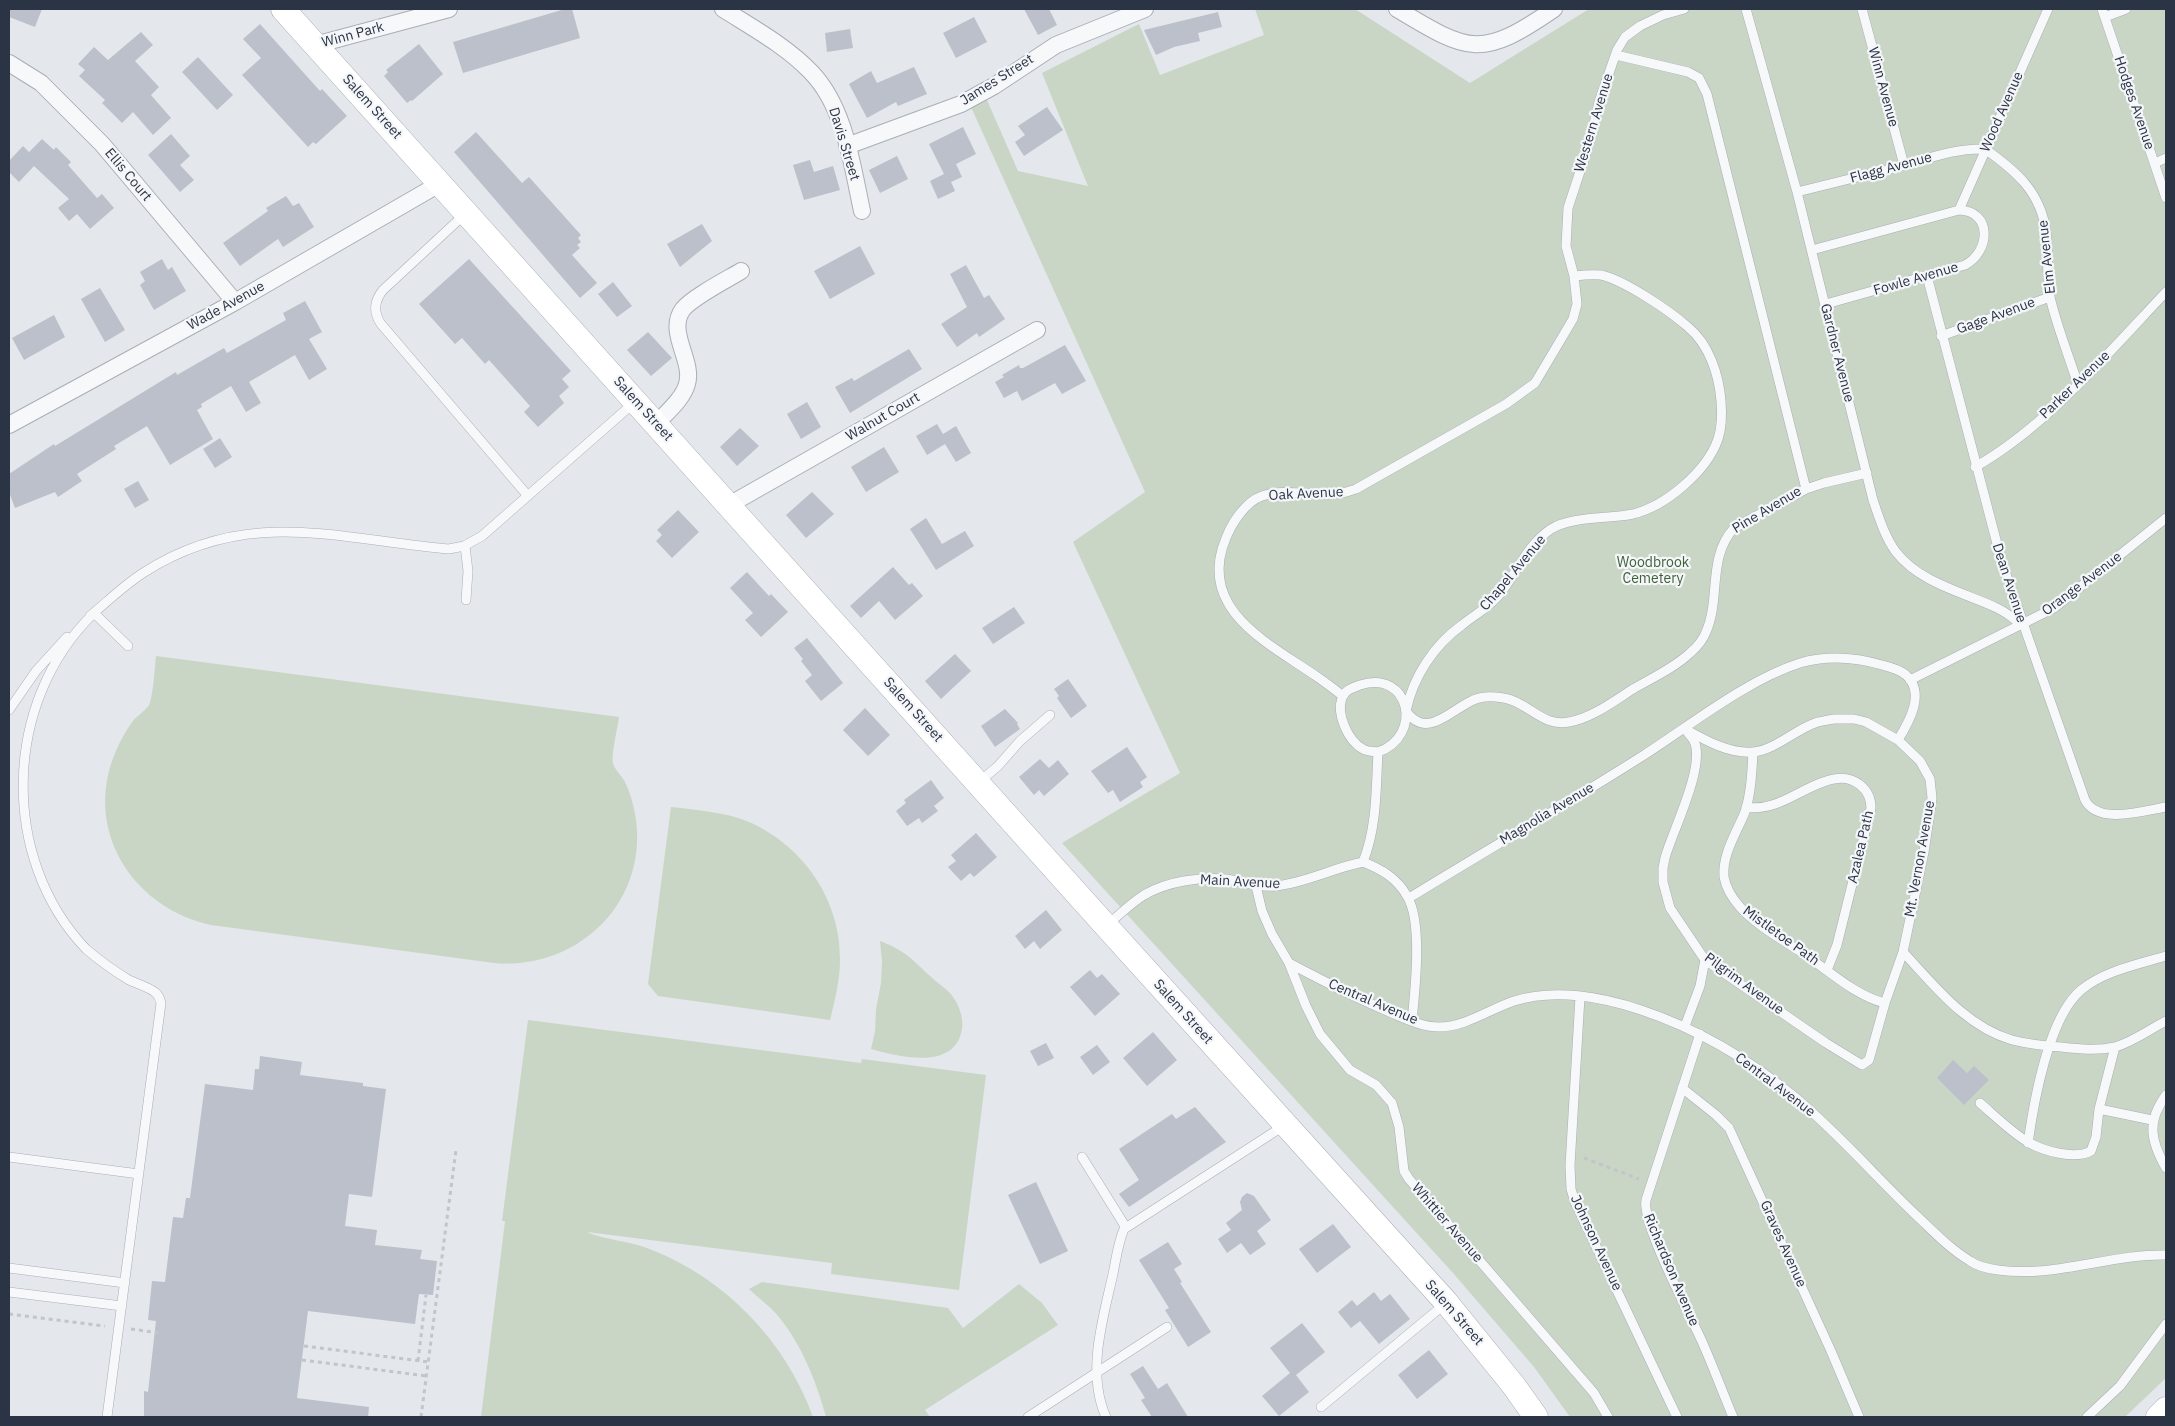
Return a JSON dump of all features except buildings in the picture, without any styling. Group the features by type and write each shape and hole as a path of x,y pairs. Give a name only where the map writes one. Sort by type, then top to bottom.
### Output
{"street":[{"name":"Salem Street","path":"283,9 1446,1302 1509,1379 1536,1417"},
{"name":"Winn Park","path":"315,45 449,9"},
{"name":"Davis Street","path":"723,9 786,50 812,73 828,96 847,146 862,211"},
{"name":"James Street","path":"847,146 961,104 994,86 1056,45 1145,9"},
{"path":"1397,9 1447,38 1468,44 1480,45 1502,41 1554,9"},
{"name":"Ellis Court","path":"9,62 41,83 102,144 235,302"},
{"name":"Wade Avenue","path":"9,425 235,302 441,184"},
{"path":"656,424 684,392 688,381 678,328 680,313 690,302 741,271"},
{"name":"Walnut Court","path":"729,505 1037,330"},
{"path":"2158,1417 2166,1410"}],"lane":[{"name":"Western Avenue","path":"1574,276 1566,246 1568,208 1590,142 1599,102 1616,55 1626,37 1640,26 1663,15 1684,9"},
{"name":"Gardner Avenue","path":"1746,9 1812,250 1867,473 1882,526 1897,553 1915,570 1998,609 2022,625"},
{"name":"Winn Avenue","path":"1862,9 1904,165"},
{"name":"Wood Avenue","path":"1962,210 1985,149 2048,9"},
{"path":"2104,13 2126,9"},
{"name":"Hodges Avenue","path":"2104,13 2166,198"},
{"name":"Pine Avenue","path":"1406,711 1415,722 1425,725 1447,716 1469,702 1484,697 1505,699 1518,703 1535,715 1554,722 1570,722 1595,712 1680,661 1696,648 1709,624 1714,575 1726,536 1746,520 1806,489 1707,94 1699,78 1688,72 1616,55"},
{"name":"Flagg Avenue","path":"1796,192 1948,152 1970,148 1985,149"},
{"name":"Elm Avenue","path":"1985,149 2012,168 2040,204 2046,231 2050,296 2078,385"},
{"path":"2155,163 2166,158"},
{"path":"1812,250 1962,210"},
{"name":"Fowle Avenue","path":"1826,304 1965,265 1980,254 1984,241 1978,217 1962,210"},
{"path":"467,212 383,290 378,297 376,311 381,324 528,496"},
{"name":"Chapel Avenue","path":"1406,711 1414,684 1433,654 1447,637 1481,613 1494,600 1506,586 1514,570 1541,537 1553,528 1563,524 1632,514 1650,508 1690,480 1713,450 1718,438 1722,420 1720,389 1710,359 1692,330 1678,317 1613,279 1592,274 1574,276"},
{"name":"Oak Avenue","path":"1343,696 1281,654 1242,624 1222,593 1219,579 1221,552 1230,528 1248,505 1261,496 1290,493 1334,494 1356,489 1506,404 1535,383 1573,319 1578,304 1574,276"},
{"name":"Dean Avenue","path":"1926,276 1975,467 2002,563 2022,625 2088,804 2097,812 2110,814 2166,807"},
{"name":"Parker Avenue","path":"1975,467 1996,456 2078,385 2166,292"},
{"name":"Gage Avenue","path":"1941,336 2050,296"},
{"path":"9,710 51,654 94,613 132,581 168,559 207,543 248,534 276,531 305,531 449,549 465,546 482,536 636,401"},
{"path":"1806,489 1867,473"},
{"name":"Orange Avenue","path":"1910,680 2054,608 2166,518"},
{"path":"465,546 468,571 466,600"},
{"path":"94,613 128,646"},
{"path":"94,613 63,650 36,700 21,751 18,774 18,808 30,862 38,883 55,913 77,939 93,954 120,974 154,991 160,1000 161,1007 107,1417"},
{"path":"1685,729 1781,670 1812,660 1840,658 1866,660 1898,670 1910,680 1915,702 1911,720 1898,740"},
{"path":"1368,683 1385,683 1398,692 1406,711 1402,734 1394,744 1378,752 1364,750 1359,746 1347,730 1341,710 1343,696 1350,688 1368,683"},
{"path":"978,783 998,766 1020,741 1050,715"},
{"name":"Mt. Vernon Avenue","path":"1685,729 1717,746 1742,752 1753,752 1763,750 1815,723 1834,719 1854,719 1866,722 1898,740 1920,761 1930,779 1932,798 1927,837 1903,952 1885,1003 1869,1060 1866,1064"},
{"name":"Magnolia Avenue","path":"1409,898 1685,729"},
{"name":"Pilgrim Avenue","path":"1685,729 1694,742 1696,753 1688,795 1663,868 1670,908 1705,960 1826,1043 1861,1064 1866,1064"},
{"path":"1378,752 1373,825 1369,846 1363,862 1378,868 1392,877 1409,898 1416,942 1416,983 1412,1021"},
{"name":"Mistletoe Path","path":"1753,752 1750,793 1726,860 1724,875 1729,892 1740,907 1752,918 1864,995 1885,1003"},
{"name":"Azalea Path","path":"1746,807 1759,807 1776,803 1835,778 1855,782 1867,790 1871,808 1837,945 1827,970"},
{"name":"Main Avenue","path":"1106,926 1143,895 1168,885 1215,878 1256,886 1290,884 1344,866 1363,862"},
{"path":"1256,886 1262,911 1272,934 1289,963"},
{"path":"1903,952 1946,998 1982,1026 2011,1040 2087,1050 2115,1047 2166,1021"},
{"path":"2028,1143 2040,1075 2060,1020 2068,1004 2081,990 2096,980 2119,970 2166,956"},
{"path":"1685,1026 1700,986 1705,960"},
{"name":"Central Avenue","path":"1289,963 1344,993 1412,1021 1438,1027 1454,1025 1514,1001 1546,995 1616,1002 1685,1026 1747,1061 1796,1098 1949,1246 1973,1263 1998,1270 2045,1270 2147,1254 2166,1254"},
{"name":"Whittier Avenue","path":"1289,963 1320,1034 1350,1070 1376,1084 1392,1103 1399,1128 1404,1171 1409,1179 1594,1393 1608,1417"},
{"name":"Johnson Avenue","path":"1580,997 1570,1153 1571,1189 1575,1202 1676,1417"},
{"name":"Richardson Avenue","path":"1700,1034 1646,1200 1645,1214 1704,1346 1733,1417"},
{"path":"1980,1103 2028,1143 2047,1150 2070,1154 2085,1154 2091,1151 2096,1137 2099,1109 2115,1047"},
{"name":"Graves Avenue","path":"1682,1088 1729,1128 1831,1350 1859,1417"},
{"path":"2166,1095 2158,1106 2152,1120 2154,1140 2166,1168"},
{"path":"2099,1109 2152,1120"},
{"path":"1106,1417 1101,1408 1096,1372 1102,1325 1122,1232 1126,1226 1285,1125"},
{"path":"9,1157 139,1174"},
{"path":"1082,1157 1126,1226"},
{"path":"9,1268 125,1283"},
{"path":"9,1292 122,1306"},
{"path":"1321,1406 1446,1302"},
{"path":"2087,1417 2120,1386 2166,1324"},
{"path":"1028,1417 1167,1327"}],"path":[{"path":"421,1417 456,1150"},
{"path":"1570,1153 1651,1184"},
{"path":"418,1361 426,1295"},
{"path":"9,1314 160,1333"},
{"path":"304,1346 428,1362"},
{"path":"302,1360 427,1376"}],"green space":[{"name":"Woodbrook Cemetery","path":"1255,9 1355,9 1470,83 1589,9 2166,9 2166,1378 2125,1417 1570,1417 1534,1367 1453,1273 1062,843 1180,773 1073,542 1145,492 971,107 987,100 1018,171 1088,186 1042,73 1139,24 1160,75 1264,35"},
{"path":"156,656 619,717 613,763 630,794 637,830 635,859 627,886 614,910 596,929 575,945 550,957 523,963 494,963 211,925 184,916 161,903 140,886 124,866 112,842 106,816 106,789 112,761 121,740 130,726 149,705 153,689"},
{"path":"671,807 701,810 749,822 769,832 787,845 816,878 834,917 839,938 839,975 830,1020 658,996 648,984"},
{"path":"880,941 907,956 948,991 956,1001 960,1010 962,1029 957,1042 949,1051 938,1056 925,1058 896,1055 871,1049 881,983 882,961"},
{"path":"528,1020 861,1063 862,1059 986,1075 959,1290 831,1274 832,1263 587,1232 652,1250 679,1262 705,1278 728,1296 750,1316 787,1363 813,1417 481,1417 505,1221 502,1221"},
{"path":"762,1282 948,1308 963,1328 1019,1284 1042,1303 1058,1325 925,1410 930,1417 826,1417 813,1377 794,1338 775,1312 749,1289"}]}
